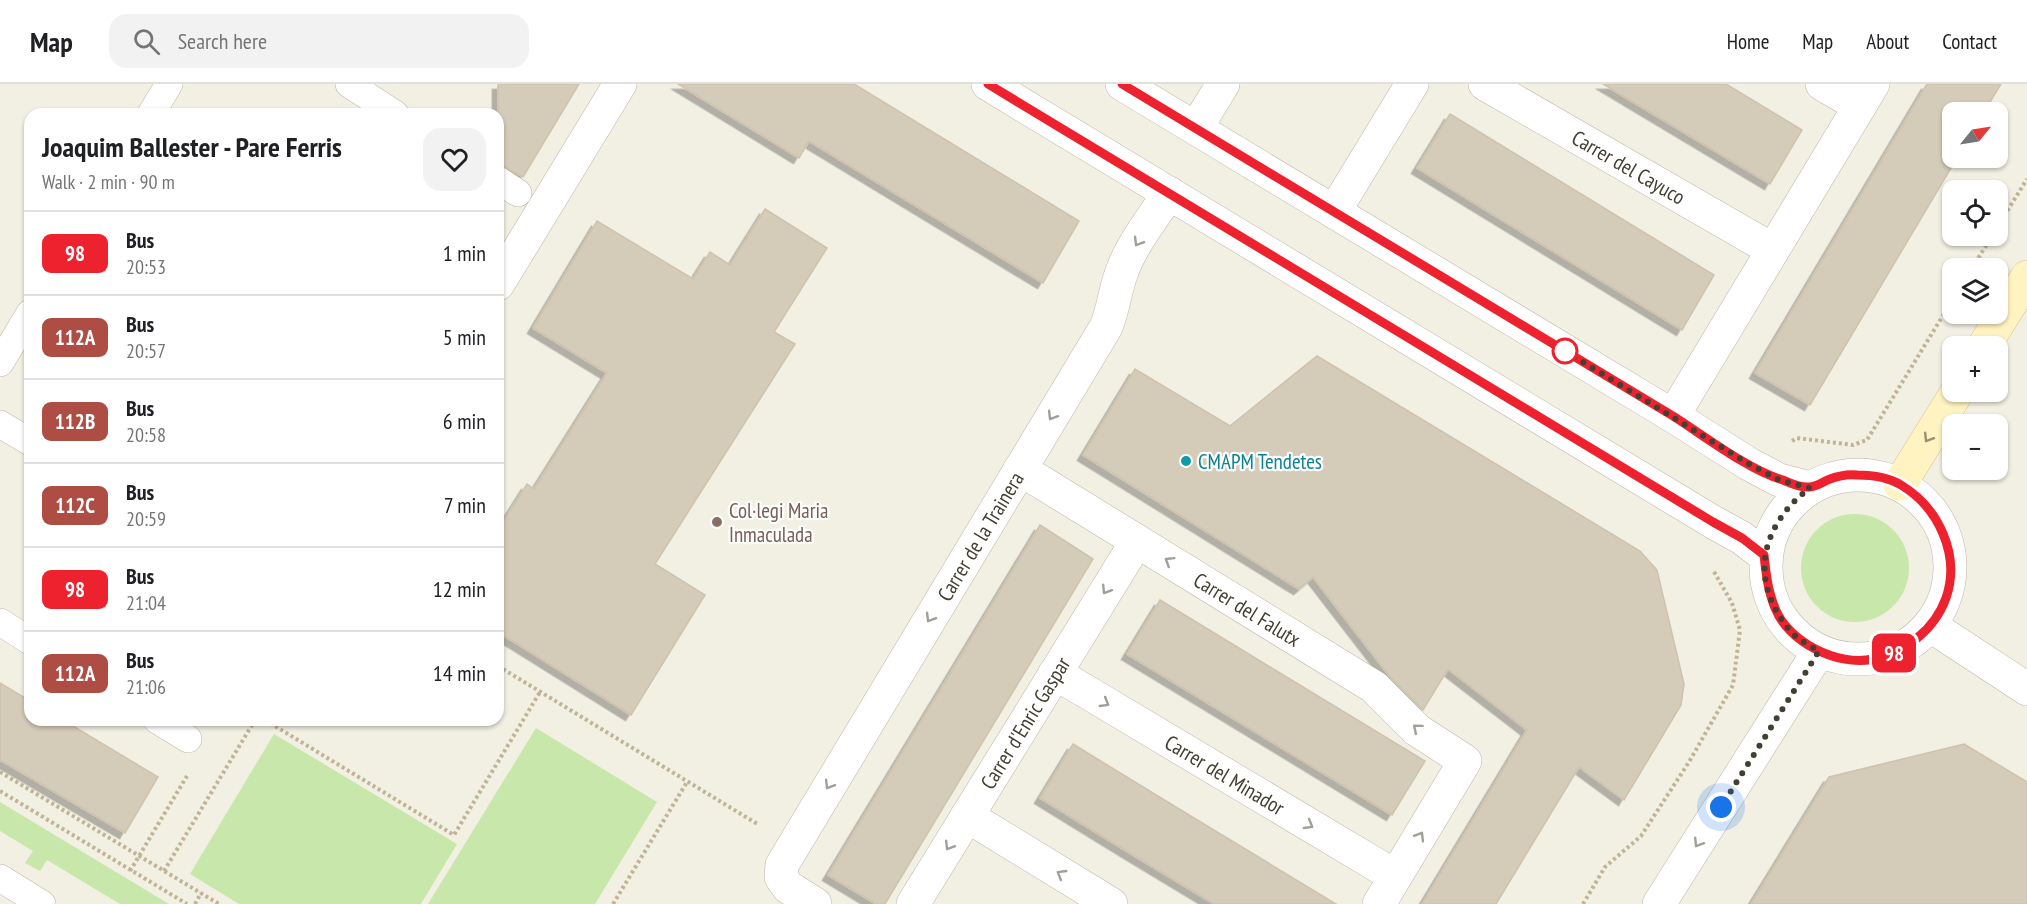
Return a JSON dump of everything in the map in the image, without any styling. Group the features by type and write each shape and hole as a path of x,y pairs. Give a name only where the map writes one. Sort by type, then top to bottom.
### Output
{"main road":[{"path":"1990,336 2027,277"},
{"path":"1900,484 1951,402"}],"street":[{"path":"155,108 169,84"},
{"path":"349,84 386,108"},
{"path":"504,274 620,84"},
{"path":"988,84 1742,538 1764,555"},
{"path":"1122,84 1749,464 1779,480 1810,488"},
{"path":"1196,128 1223,84"},
{"path":"1334,212 1412,84"},
{"name":"Carrer del Cayuco","path":"1485,84 1773,250"},
{"path":"1673,416 1866,95 1822,84"},
{"name":"Carrer de la Trainera","path":"815,904 788,887 781,877 782,865 1106,327 1113,310 1118,281 1124,266 1169,193"},
{"path":"0,363 24,323"},
{"path":"0,424 24,438"},
{"name":"Carrer del Falutx","path":"1020,469 1374,687 1417,730 1465,761 1395,876"},
{"path":"1854,474 1877,477 1900,484 1926,504 1944,532 1950,564 1946,597 1931,626 1913,643 1891,655 1867,660 1842,659 1819,651 1794,634 1776,611 1766,583 1764,555 1771,533 1781,515 1794,500 1810,488 1831,478 1854,474"},
{"name":"Carrer d'Enric Gaspar","path":"913,904 1137,540"},
{"path":"0,622 24,637"},
{"path":"1931,626 2027,689"},
{"path":"1659,904 1819,651"},
{"name":"Carrer del Minador","path":"1055,673 1395,876"},
{"path":"167,726 188,739"},
{"path":"967,816 1111,904"},
{"path":"1379,904 1395,876"},
{"path":"0,878 42,904"}],"path":[{"path":"2008,210 2027,179"},
{"path":"504,670 763,828"},
{"path":"275,726 454,835 540,692"},
{"path":"164,871 251,726"},
{"path":"130,870 192,768"},
{"path":"0,772 219,904"},
{"path":"613,904 687,782"},
{"path":"0,791 187,904"},
{"path":"195,904 201,893"}],"green space":[{"path":"1855,514 1876,518 1893,530 1905,547 1909,568 1905,589 1893,606 1876,618 1855,622 1834,618 1817,606 1805,589 1801,568 1805,547 1817,530 1834,518"},
{"path":"536,728 657,802 595,904 428,904"},
{"path":"274,734 457,844 421,904 239,904 190,874"},
{"path":"0,802 169,904 120,904 47,860 40,871 25,863 33,851 0,831"}],"building":[{"path":"498,84 579,84 523,177 504,166 504,108 498,108"},
{"path":"678,84 854,84 1079,221 1043,283 809,141 799,158"},
{"path":"1603,84 1726,84 1802,130 1770,184"},
{"path":"1927,84 2001,84 1990,102 1942,102 1942,168 1951,168 1810,405 1755,373"},
{"path":"1450,114 1714,275 1682,330 1417,168"},
{"path":"765,209 827,248 774,332 795,344 655,564 705,595 631,715 504,636 504,520 527,484 534,489 607,373 533,328 597,221 693,279 710,252 730,265"},
{"path":"1317,356 1640,551 1657,570 1684,684 1681,705 1624,800 1579,767 1496,904 1422,904 1527,730 1448,669 1423,710 1391,678 1313,577 1299,589 1083,455 1135,369 1230,426"},
{"path":"1040,525 1093,559 885,904 876,904 828,875"},
{"path":"1160,600 1425,761 1392,815 1127,654"},
{"path":"0,683 24,697 24,726 73,726 158,777 125,833 0,760"},
{"path":"1073,744 1336,904 1214,904 1128,852 1040,798"},
{"path":"1964,744 2027,782 2027,904 1751,904 1829,777"}],"bus line":[{"name":"98","path":"988,84 1742,538 1764,555 1766,583 1776,611 1794,634 1819,651 1842,659 1867,660 1891,655 1913,643 1931,626 1946,597 1950,564 1944,532 1926,504 1900,484 1877,477 1854,474 1831,478 1810,488 1779,480 1122,84"}],"place":[{"name":"CMAPM Tendetes","path":"1186,461"},
{"name":"Col·legi Maria Inmaculada","path":"717,522"}],"route":[{"path":"1565,351 1749,464 1779,480 1810,488 1794,500 1781,515 1771,533 1764,555 1766,583 1776,611 1794,634 1819,651 1721,807"}]}
